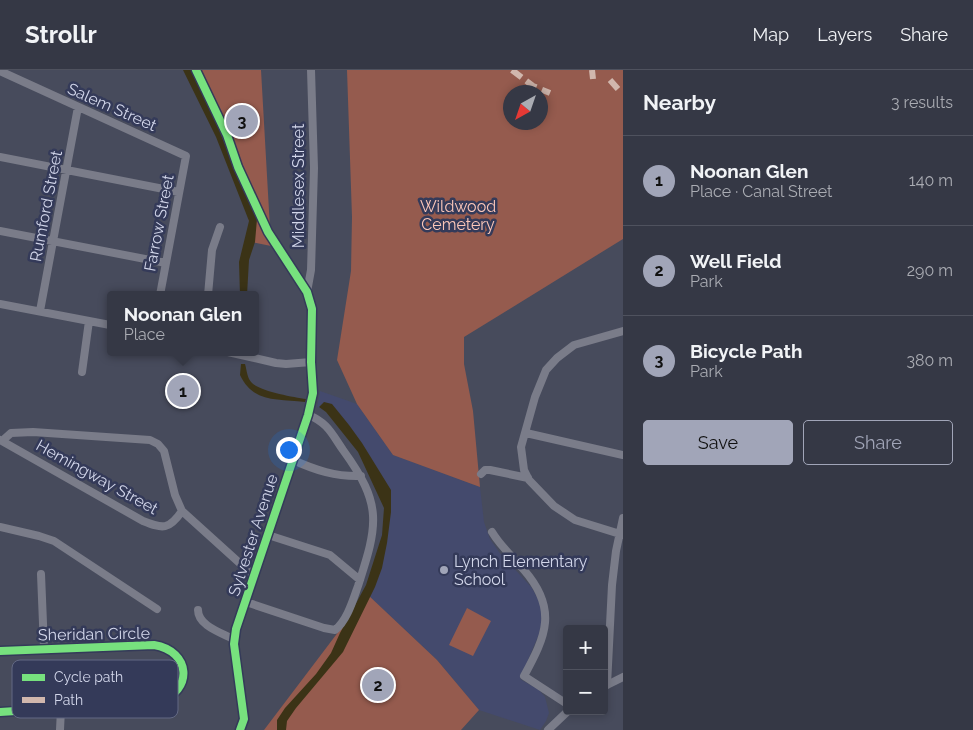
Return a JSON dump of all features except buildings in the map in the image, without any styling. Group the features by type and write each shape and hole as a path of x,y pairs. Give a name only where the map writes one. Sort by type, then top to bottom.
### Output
{"street":[{"name":"Middlesex Street","path":"311,362 312,309 307,292 311,270 314,168 312,70"},
{"name":"Salem Street","path":"0,71 186,156"},
{"name":"Rumford Street","path":"40,311 78,107"},
{"name":"Farrow Street","path":"161,291 186,156"},
{"path":"0,157 179,192"},
{"path":"208,291 212,250 220,227"},
{"path":"0,231 166,263"},
{"path":"268,232 307,292"},
{"path":"0,304 107,324"},
{"path":"82,372 89,320"},
{"path":"622,534 583,523 564,514 541,494 528,478 522,460 521,447 535,397 546,370 557,358 574,345 586,340 623,331"},
{"path":"245,356 286,364 311,362"},
{"name":"Sylvester Avenue","path":"244,719 235,640 236,628 308,416 313,393 311,362"},
{"path":"246,602 335,630 348,610 360,580 371,544 373,519 370,496 361,476 327,426 318,419 308,416"},
{"name":"Hemingway Street","path":"33,432 150,440 158,444 164,451 175,495 182,511 174,523 159,527 143,521 1,440 10,433 33,432"},
{"path":"526,433 623,455"},
{"path":"293,460 316,470 348,477 361,476"},
{"path":"481,474 485,470 490,470 528,478"},
{"path":"182,511 254,576"},
{"path":"607,670 612,585 622,534 623,518"},
{"path":"0,527 54,541 157,610"},
{"path":"492,532 501,546 533,581 544,604 545,630 539,647 524,676 563,701"},
{"path":"268,535 330,555 360,580"},
{"path":"41,574 44,648"},
{"path":"198,610 198,615 203,623 235,640"},
{"name":"Sheridan Circle","path":"0,651 154,645 168,648 175,653 181,662 184,670 183,682 178,688"},
{"path":"608,684 623,677"},
{"path":"548,730 564,715"}],"shaded area":[{"path":"183,70 194,70 257,219 255,242 249,260 247,291 240,291 239,262 249,221 216,137"},
{"path":"241,364 245,364 249,379 256,386 306,399 305,402 268,398 252,391 240,375"},
{"name":"Lynch Elementary School","path":"320,391 357,404 393,455 480,487 484,522 490,539 499,552 532,588 540,603 542,620 539,634 520,679 539,690 545,697 549,713 540,730 479,710 437,660 367,594 388,508 372,467 332,413 317,407"},
{"path":"324,402 332,404 349,425 391,490 391,512 387,543 382,568 375,587 343,652 296,708 287,721 286,730 277,730 277,720 285,708 316,674 331,653 366,585 382,535 384,508 358,452 326,412 319,407"}],"green space":[{"path":"195,70 261,70 271,246 251,242 244,171"},
{"name":"Wildwood Cemetery","path":"347,70 623,70 623,239 464,337 464,364 473,411 480,487 393,455 357,404 337,360 351,271 352,217"},
{"path":"367,594 437,660 479,710 461,730 264,730"},
{"path":"467,608 491,621 473,656 449,645"}],"marked path":[{"path":"512,70 533,86 550,93"},
{"path":"592,70 593,79"},
{"path":"610,80 618,89 623,89"}],"cycle path":[{"path":"196,70 227,135 238,167 268,232 307,292 312,309 311,362 313,393 308,415 236,629 234,644 244,719 240,730"},
{"path":"0,651 154,645 166,649 175,655 181,663 182,681 178,689"},
{"path":"0,712 12,711"}],"place":[{"name":"Bicycle Path","path":"242,121"},
{"name":"Noonan Glen","path":"183,391"},
{"name":"Lynch Elementary School","path":"444,570"},
{"name":"Well Field","path":"378,685"}]}
